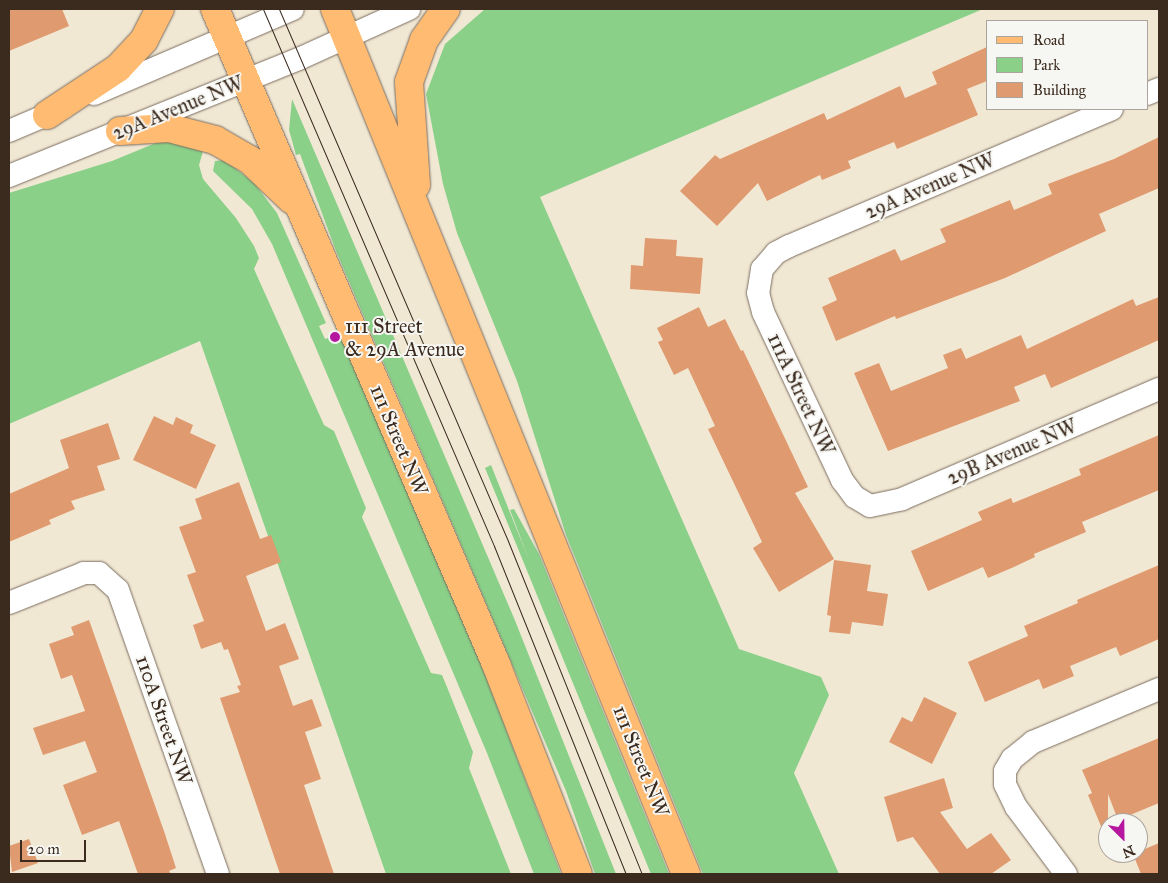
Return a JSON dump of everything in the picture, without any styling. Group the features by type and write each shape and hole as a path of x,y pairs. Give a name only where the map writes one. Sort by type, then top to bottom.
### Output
{"main road":[{"path":"47,115 118,68 144,40 160,9"},
{"name":"111 Street NW","path":"215,9 496,664 578,874"},
{"name":"111 Street NW","path":"335,9 418,209 686,874"},
{"path":"418,209 409,82 424,40 446,9"},
{"path":"120,131 169,128 215,140 250,160 299,206"}],"street":[{"path":"9,132 292,9"},
{"name":"29A Avenue NW","path":"9,176 210,92 245,81 409,9"},
{"name":"29A Avenue NW","path":"758,276 767,261 789,246 1110,110"},
{"name":"111A Street NW","path":"758,276 758,293 763,312 842,480 863,502"},
{"name":"29B Avenue NW","path":"863,502 879,506 902,499 1159,389"},
{"name":"110A Street NW","path":"9,603 66,578 99,573 109,580 123,600 218,874"},
{"path":"1066,874 1016,807 1005,784 1006,771 1012,759 1033,742 1159,689"}],"green space":[{"path":"485,9 983,9 540,197 739,649 821,677 829,695 794,773 839,874 703,874 566,535 517,381 457,233 443,184 426,94 445,44"},
{"path":"292,99 514,618 616,874 595,874 566,791 336,251 300,154 296,155 289,130"},
{"path":"163,140 204,148 199,165 203,179 236,218 254,246 259,258 254,269 324,425 334,431 366,508 362,517 431,673 442,675 447,687 473,752 469,768 511,874 386,874 200,341 9,424 9,193 112,161"},
{"path":"225,160 255,184 277,213 326,323 319,326 325,339 340,334 478,656 561,874 534,874 487,753 272,244 252,209 213,171 215,161"},
{"path":"491,465 529,560 510,510 514,509 539,554 669,874 651,874 485,468"}],"building":[{"path":"9,9 62,9 69,26 9,51"},
{"path":"986,47 986,81 967,89 978,115 897,149 894,142 848,161 851,168 822,180 820,175 767,201 758,183 717,226 680,191 715,155 720,159 824,113 827,120 900,86 905,98 937,84 932,72"},
{"path":"1159,137 1159,188 1099,214 1106,231 1005,278 896,319 895,316 836,341 822,307 837,300 828,278 895,249 901,261 946,242 940,229 1010,200 1014,210 1052,194 1048,184 1114,159"},
{"path":"645,238 677,240 676,256 703,258 700,294 630,289 631,265 643,266"},
{"path":"1159,297 1159,340 1051,388 1045,374 1014,387 1020,401 888,451 854,373 879,363 891,391 948,368 943,355 961,348 966,359 1021,335 1027,349 1133,299 1136,306"},
{"path":"699,307 708,327 725,319 741,351 743,350 808,487 795,493 834,559 779,592 753,548 762,542 708,429 715,426 688,368 674,375 658,342 663,340 657,328"},
{"path":"154,416 173,425 176,417 193,425 190,433 216,445 196,489 133,460"},
{"path":"108,423 120,459 97,466 105,490 71,501 75,509 49,520 51,524 9,542 9,494 69,468 60,440"},
{"path":"1159,435 1159,490 1082,522 1086,532 1034,554 1035,557 1014,567 988,578 983,567 928,591 911,551 982,520 978,512 1011,498 1013,503 1081,475 1079,469"},
{"path":"239,482 260,539 271,535 281,562 246,576 266,631 285,623 299,659 279,666 293,706 312,699 322,726 305,732 321,779 304,785 334,874 280,874 220,698 240,692 237,686 241,685 228,649 224,650 221,642 201,649 193,625 204,621 187,575 196,572 179,527 202,519 195,499"},
{"path":"834,560 871,565 867,591 888,594 883,626 852,622 850,634 829,632 831,616 827,615"},
{"path":"1159,565 1159,639 1120,656 1116,647 1070,666 1074,676 1043,689 1039,679 985,702 968,662 1028,636 1024,626 1078,603 1077,600"},
{"path":"89,620 176,868 169,871 171,874 138,874 119,821 82,835 63,785 97,772 85,741 43,755 33,728 85,711 72,675 61,679 49,644 74,635 71,627"},
{"path":"924,697 957,713 932,764 889,742 902,717 912,722"},
{"path":"1159,738 1159,803 1135,813 1115,813 1108,794 1108,813 1098,813 1098,819 1088,795 1092,793 1082,770"},
{"path":"944,778 953,808 940,812 967,849 991,833 1011,860 991,874 940,874 913,837 897,842 884,797"},
{"path":"29,839 38,863 12,872 9,846"},
{"path":"1159,843 1159,874 1141,874 1137,863 1148,863 1148,848"}],"tram line":[{"path":"263,9 494,546 626,874"},
{"path":"279,9 508,541 642,874"}],"place":[{"name":"111 Street & 29A Avenue","path":"335,337"}]}
